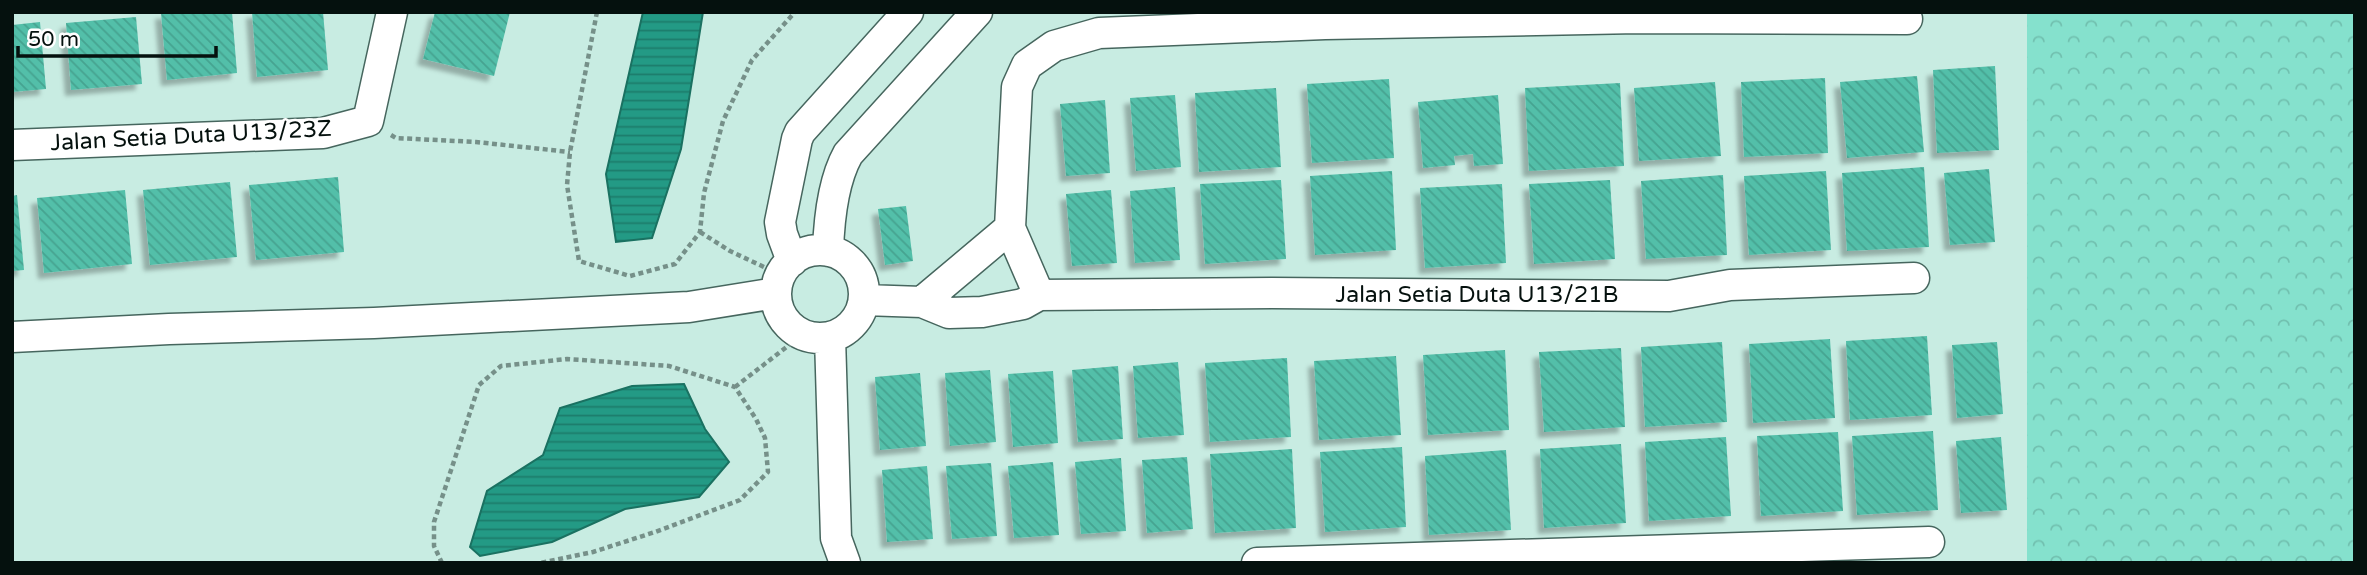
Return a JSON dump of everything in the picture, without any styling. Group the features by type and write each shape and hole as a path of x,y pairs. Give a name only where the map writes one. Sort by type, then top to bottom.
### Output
{"street":[{"path":"368,121 392,12"},
{"path":"12,337 689,307 783,276 815,250 841,255 852,263 860,274 864,300 860,313 853,324 842,332 816,336 791,328 778,306 783,276 780,222 797,139 822,106 908,12"},
{"path":"828,251 829,227 840,171 848,153 977,12"},
{"path":"1039,296 1010,228 1017,87 1027,65 1054,46 1099,33 1325,24 1638,18 1907,19"},
{"name":"Jalan Setia Duta U13/23Z","path":"12,145 323,132 368,121"},
{"path":"922,302 1010,228"},
{"name":"Jalan Setia Duta U13/21B","path":"864,300 922,302 949,313 982,312 1023,304 1039,296 1286,293 1669,296 1730,285 1914,278"},
{"path":"816,336 836,538 845,563"},
{"path":"1257,563 1929,542"}],"path":[{"path":"597,12 570,152 567,185 579,261 630,276 675,264 700,232 704,193 723,121 752,60 794,12"},
{"path":"368,121 396,138 476,142 570,152"},
{"path":"700,232 730,251 783,276"},
{"path":"735,387 816,336"},
{"path":"442,563 434,546 434,522 479,384 501,366 567,359 669,366 735,387 756,418 765,438 768,472 740,500 593,552 540,563"}],"green space":[{"path":"2027,12 2355,12 2355,563 2027,563"}],"shaded area":[{"path":"643,12 703,12 681,149 652,238 616,242 606,174"},
{"path":"684,384 705,429 729,462 699,497 625,509 552,542 480,556 470,547 487,491 543,455 560,408 632,386"}],"building":[{"path":"232,12 237,73 167,80 161,13"},
{"path":"252,12 323,12 328,70 257,77"},
{"path":"435,12 510,12 494,76 423,59"},
{"path":"136,17 142,84 71,90 66,23"},
{"path":"40,22 46,89 12,92 12,25"},
{"path":"1995,66 1999,150 1937,153 1933,70"},
{"path":"1917,76 1924,152 1847,158 1840,82"},
{"path":"1825,78 1828,153 1744,157 1741,82"},
{"path":"1389,79 1394,158 1312,163 1307,84"},
{"path":"1715,82 1721,156 1639,161 1634,88"},
{"path":"1620,83 1624,166 1529,171 1525,88"},
{"path":"1276,88 1281,167 1199,172 1195,93"},
{"path":"1175,95 1181,167 1136,171 1130,98"},
{"path":"1498,95 1503,164 1474,166 1473,154 1454,156 1455,165 1423,168 1418,102"},
{"path":"1105,100 1110,173 1066,176 1060,104"},
{"path":"1924,167 1929,247 1847,251 1842,173"},
{"path":"1989,169 1995,242 1950,245 1944,173"},
{"path":"1392,171 1396,250 1315,255 1310,176"},
{"path":"1826,171 1831,250 1749,255 1744,176"},
{"path":"1723,175 1727,255 1646,259 1641,181"},
{"path":"338,177 344,252 256,260 249,185"},
{"path":"1281,180 1286,259 1205,264 1200,184"},
{"path":"1610,180 1615,259 1534,264 1529,184"},
{"path":"230,182 237,257 150,265 143,190"},
{"path":"1502,184 1506,263 1425,268 1420,188"},
{"path":"1175,187 1180,260 1135,263 1130,191"},
{"path":"125,190 132,264 44,273 37,198"},
{"path":"1111,190 1117,263 1072,266 1066,194"},
{"path":"17,195 24,270 12,271 12,196"},
{"path":"906,206 913,261 885,265 878,209"},
{"path":"1927,336 1932,415 1850,420 1846,341"},
{"path":"1830,339 1835,418 1753,423 1749,344"},
{"path":"1722,342 1727,422 1645,427 1641,347"},
{"path":"1997,342 2003,414 1957,418 1952,345"},
{"path":"1621,348 1625,427 1544,432 1539,352"},
{"path":"1505,350 1509,430 1428,435 1423,355"},
{"path":"1396,356 1401,435 1319,440 1314,361"},
{"path":"1287,358 1291,437 1210,442 1205,363"},
{"path":"1178,362 1184,435 1138,438 1133,366"},
{"path":"1118,366 1123,439 1078,442 1072,370"},
{"path":"990,370 996,442 950,446 945,373"},
{"path":"1053,371 1058,443 1013,447 1008,374"},
{"path":"920,373 926,446 880,450 875,377"},
{"path":"1933,431 1938,510 1857,515 1852,436"},
{"path":"1838,432 1843,511 1761,516 1757,436"},
{"path":"1726,437 1731,516 1649,521 1645,442"},
{"path":"2001,437 2007,510 1961,513 1956,441"},
{"path":"1621,444 1626,523 1544,528 1540,449"},
{"path":"1402,447 1406,527 1325,532 1320,452"},
{"path":"1292,449 1296,528 1215,533 1210,454"},
{"path":"1506,450 1511,530 1429,535 1425,456"},
{"path":"1187,457 1193,529 1147,533 1142,460"},
{"path":"1121,458 1126,531 1081,534 1075,462"},
{"path":"1053,462 1059,535 1014,538 1008,466"},
{"path":"991,463 997,536 952,539 946,466"},
{"path":"927,466 933,539 887,542 882,470"}]}
